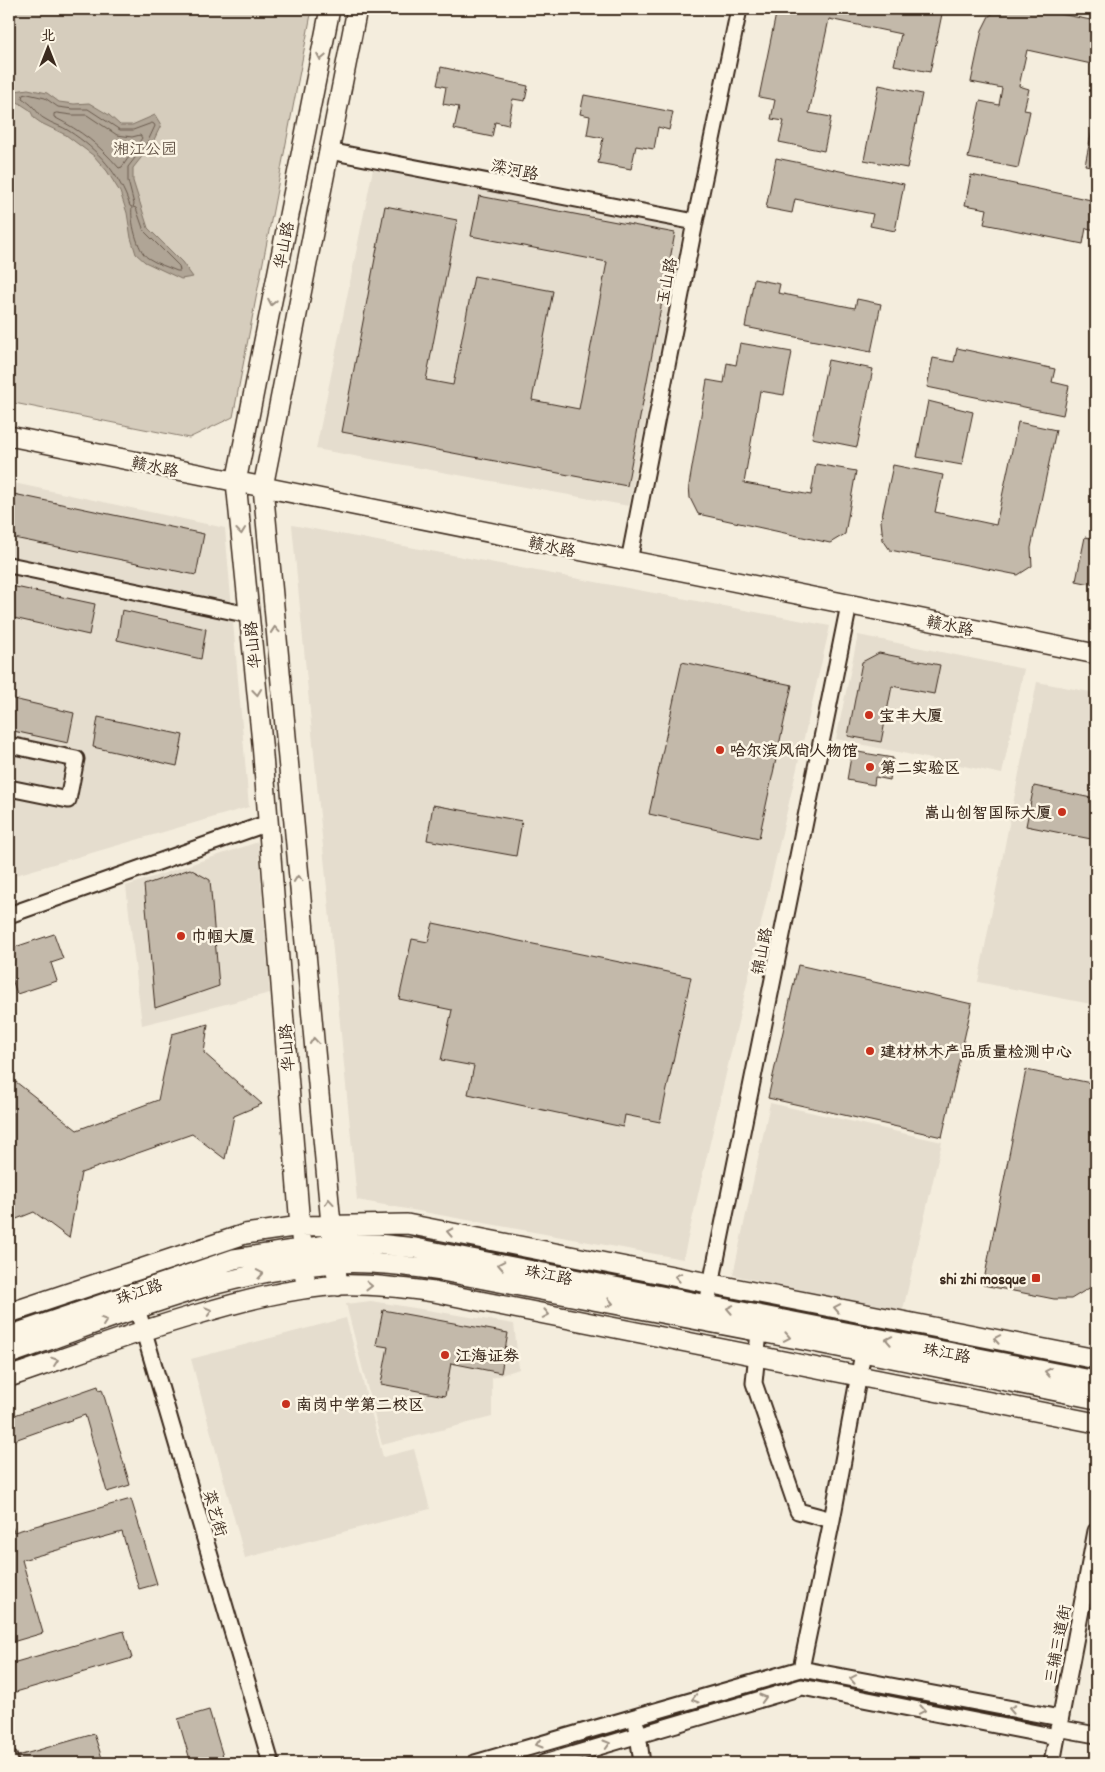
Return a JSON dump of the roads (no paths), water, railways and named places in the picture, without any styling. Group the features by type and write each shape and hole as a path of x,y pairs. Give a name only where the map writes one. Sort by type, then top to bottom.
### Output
{"main road":[{"name":"华山路","path":"306,1288 268,823 237,487 330,9"},
{"name":"华山路","path":"338,1286 263,492 357,9"},
{"name":"赣水路","path":"9,436 237,487"},
{"name":"赣水路","path":"9,448 237,487 629,561 1096,664"},
{"name":"赣水路","path":"263,492 582,559 1096,654"},
{"name":"珠江路","path":"9,1313 245,1234 300,1226 331,1224 407,1224 1096,1359"},
{"name":"珠江路","path":"303,1257 333,1244 378,1244 415,1248 1096,1381"},
{"name":"珠江路","path":"9,1354 234,1259 303,1257 336,1264 388,1263 442,1271 863,1352 1096,1400"},
{"path":"9,1377 144,1330 235,1303 306,1288 379,1286 434,1292 1096,1423"},
{"name":"珠江路","path":"9,1336 135,1301"}],"street":[{"name":"玉山路","path":"629,561 695,222 739,9"},
{"name":"滦河路","path":"329,151 695,222"},
{"path":"9,565 249,615"},
{"name":"锦山路","path":"707,1304 848,609"},
{"path":"9,746 76,759 68,800 9,788"},
{"path":"9,915 268,823"},
{"name":"菜艺街","path":"126,1273 271,1763"},
{"path":"759,1332 754,1383 798,1510 832,1520"},
{"path":"801,1669 832,1520 863,1352"},
{"name":"三辅三道街","path":"1052,1763 1096,1531"},
{"path":"475,1763 801,1669 1058,1728"},
{"path":"544,1763 802,1687 1096,1735"},
{"path":"635,1716 642,1763"},
{"path":"9,1758 10,1763"}],"water":[{"path":"28,89 47,93 59,102 89,103 109,115 120,125 132,125 155,115 161,125 152,144 133,168 133,181 148,228 182,262 193,277 181,279 145,262 136,254 127,213 120,192 107,171 94,156 66,135 41,123 34,118 30,110 13,99 9,99 9,92"}],"place":[{"name":"宝丰大厦","path":"869,715"},
{"name":"哈尔滨风尚人物馆","path":"720,750"},
{"name":"第二实验区","path":"870,767"},
{"name":"嵩山创智国际大厦","path":"1062,812"},
{"name":"巾帼大厦","path":"181,936"},
{"name":"建材林木产品质量检测中心","path":"870,1051"},
{"name":"shi zhi mosque","path":"1036,1278"},
{"name":"江海证券","path":"445,1355"},
{"name":"南岗中学第二校区","path":"286,1404"}],"park label":[{"name":"湘江公园","path":"145,148"}]}
